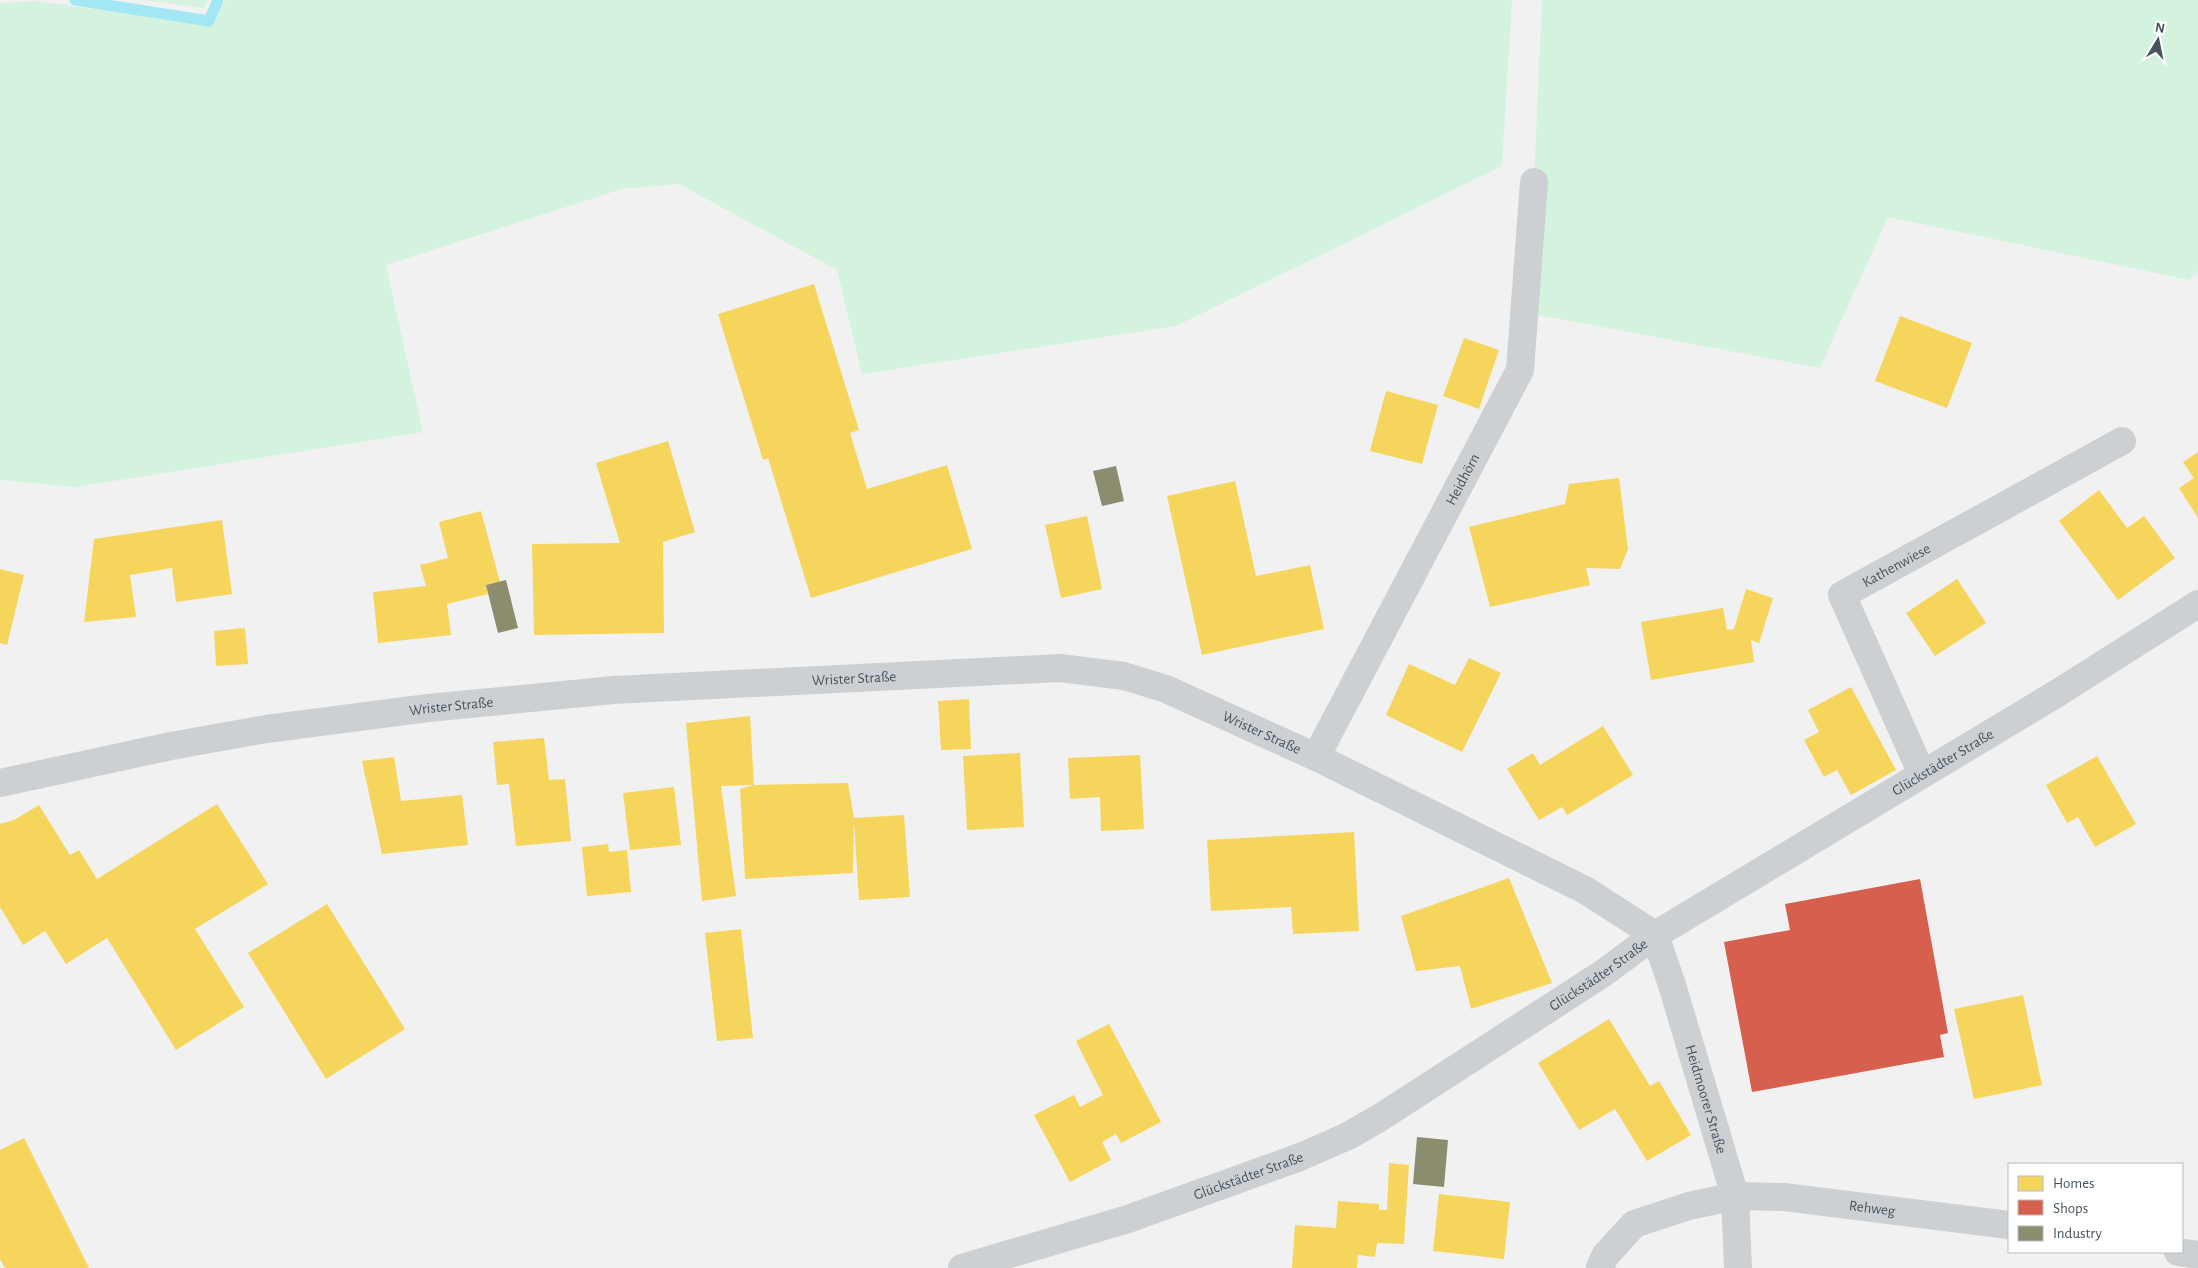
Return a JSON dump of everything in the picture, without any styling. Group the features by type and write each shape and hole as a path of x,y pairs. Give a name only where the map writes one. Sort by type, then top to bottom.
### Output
{"street":[{"name":"Heidhörn","path":"1316,757 1520,370 1534,182"},
{"name":"Kathenwiese","path":"1922,774 1842,596 2122,441"},
{"name":"Glückstädter Straße","path":"962,1268 1128,1219 1300,1157 1348,1136 1381,1117 1602,974 1655,936 2056,694 2198,604"},
{"name":"Wrister Straße","path":"0,783 172,746 266,729 428,708 614,690 1060,668 1124,676 1166,689 1316,757 1585,890 1655,936"},
{"name":"Heidmoorer Straße","path":"1655,936 1672,985 1735,1196 1738,1268"},
{"name":"Rehweg","path":"1600,1268 1605,1256 1634,1224 1689,1206 1735,1196 1784,1197 2008,1225"},
{"path":"2183,1253 2198,1255"}],"green space":[{"path":"145,0 208,0 204,8"},
{"path":"225,0 1512,0 1502,166 1176,326 862,374 837,270 679,184 622,189 386,265 423,432 76,487 0,480 0,3 34,1 213,25"},
{"path":"1542,0 2198,0 2198,271 2189,280 1888,217 1820,368 1528,313"}],"building: Homes":[{"path":"814,284 859,430 850,433 867,489 947,465 972,549 811,598 768,458 763,460 718,314"},
{"path":"1900,316 1972,343 1947,408 1875,381"},
{"path":"1464,338 1499,350 1479,409 1443,396"},
{"path":"1386,391 1438,405 1422,464 1370,451"},
{"path":"668,441 695,532 663,542 664,633 534,635 532,544 620,543 596,463"},
{"path":"2198,452 2198,518 2179,488 2194,478 2183,462"},
{"path":"1619,478 1628,549 1620,569 1586,568 1590,585 1490,607 1469,527 1565,504 1569,484"},
{"path":"1235,481 1256,576 1310,565 1324,629 1202,655 1167,496"},
{"path":"2099,490 2127,528 2144,516 2175,558 2118,600 2059,521"},
{"path":"481,511 500,582 486,585 488,594 447,604 451,635 378,643 373,592 426,586 420,565 448,558 439,522"},
{"path":"1087,516 1102,589 1061,598 1045,525"},
{"path":"222,520 232,594 176,602 172,568 130,575 136,617 84,622 94,539"},
{"path":"0,569 24,575 7,645 0,643"},
{"path":"1957,579 1986,623 1935,656 1906,613"},
{"path":"1746,589 1773,598 1759,643 1751,640 1754,662 1651,680 1641,622 1723,608 1727,630 1734,629"},
{"path":"245,628 248,664 216,666 214,631"},
{"path":"1469,658 1501,673 1462,752 1386,715 1409,664 1455,685"},
{"path":"1851,687 1896,770 1851,795 1837,770 1824,777 1804,740 1819,732 1808,710"},
{"path":"969,699 971,749 941,750 938,701"},
{"path":"750,716 754,785 721,786 736,896 702,901 686,723"},
{"path":"1603,726 1633,775 1567,815 1562,807 1539,820 1507,769 1533,753 1540,765"},
{"path":"544,738 549,780 565,779 571,841 516,846 509,784 497,785 493,742"},
{"path":"1020,753 1024,827 967,830 963,756"},
{"path":"1140,755 1144,829 1101,831 1100,797 1070,799 1068,758"},
{"path":"2097,756 2136,824 2095,847 2078,817 2067,823 2046,785"},
{"path":"394,757 401,801 462,795 468,845 382,854 362,761"},
{"path":"848,783 854,818 904,815 910,897 859,900 854,822 853,873 745,879 740,789 754,785"},
{"path":"674,787 681,845 630,850 623,793"},
{"path":"217,804 268,884 195,929 244,1007 176,1050 107,938 66,964 45,931 23,945 0,907 0,824 14,820 39,805 70,855 79,850 97,879"},
{"path":"1354,832 1359,931 1293,934 1291,907 1211,911 1207,840"},
{"path":"608,844 609,852 627,850 631,892 587,896 582,847"},
{"path":"1509,878 1552,983 1471,1009 1460,966 1416,971 1401,916"},
{"path":"327,904 405,1029 326,1079 248,953"},
{"path":"741,929 753,1038 717,1041 705,933"},
{"path":"2023,995 2042,1085 1974,1099 1954,1009"},
{"path":"1609,1019 1650,1086 1659,1081 1691,1135 1647,1161 1615,1109 1579,1130 1538,1063"},
{"path":"1109,1024 1161,1122 1121,1143 1116,1134 1102,1142 1111,1160 1070,1182 1034,1115 1074,1095 1080,1107 1103,1095 1076,1041"},
{"path":"24,1138 89,1268 5,1268 0,1259 0,1150"},
{"path":"1389,1163 1409,1165 1404,1244 1377,1243 1375,1257 1358,1255 1357,1268 1292,1268 1295,1225 1336,1228 1338,1201 1379,1204 1379,1210 1387,1210"},
{"path":"1439,1194 1510,1202 1504,1259 1433,1251"}],"building: Shops":[{"path":"1920,879 1948,1033 1940,1035 1944,1057 1752,1092 1724,942 1790,930 1785,904"}],"building: Industry":[{"path":"1116,466 1124,501 1102,506 1093,471"},
{"path":"506,580 518,628 498,633 486,585"},
{"path":"1417,1137 1448,1140 1444,1187 1413,1184"}],"waterway":[{"path":"75,0 209,21 218,0"}]}
